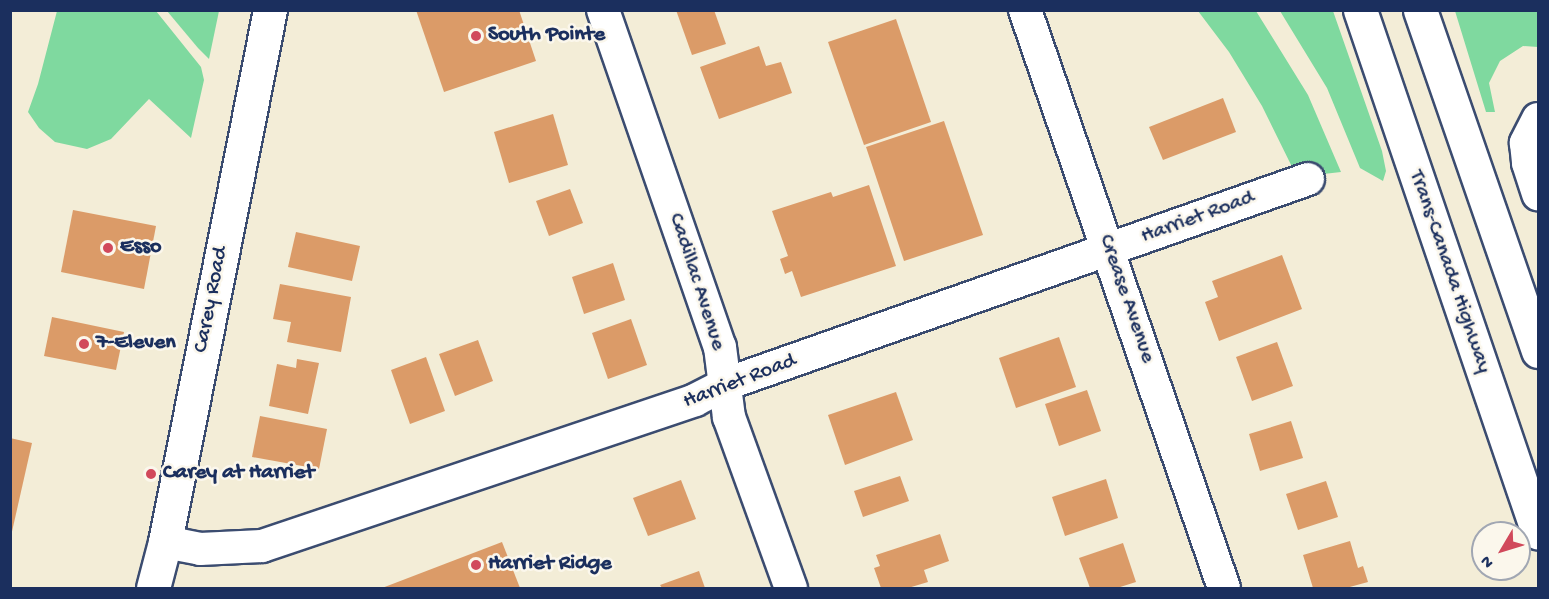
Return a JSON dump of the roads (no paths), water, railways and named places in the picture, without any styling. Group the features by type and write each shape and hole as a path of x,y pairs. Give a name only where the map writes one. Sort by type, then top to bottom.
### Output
{"main road":[{"name":"Carey Road","path":"153,588 165,542 270,10"},
{"name":"Trans-Canada Highway","path":"1360,10 1539,532"},
{"path":"1420,10 1539,351"}],"street":[{"name":"Cadillac Avenue","path":"603,10 720,347 729,417 791,588"},
{"name":"Crease Avenue","path":"1025,10 1224,588"},
{"path":"1536,122 1526,143 1528,163 1539,194"},
{"name":"Harriet Road","path":"165,542 200,549 261,546 695,400 726,384 1308,179"}],"place":[{"name":"South Pointe","path":"476,36"},
{"name":"Esso","path":"108,248"},
{"name":"7-Eleven","path":"84,344"},
{"name":"Carey at Harriet","path":"151,474"},
{"name":"Harriet Ridge","path":"476,565"}]}
